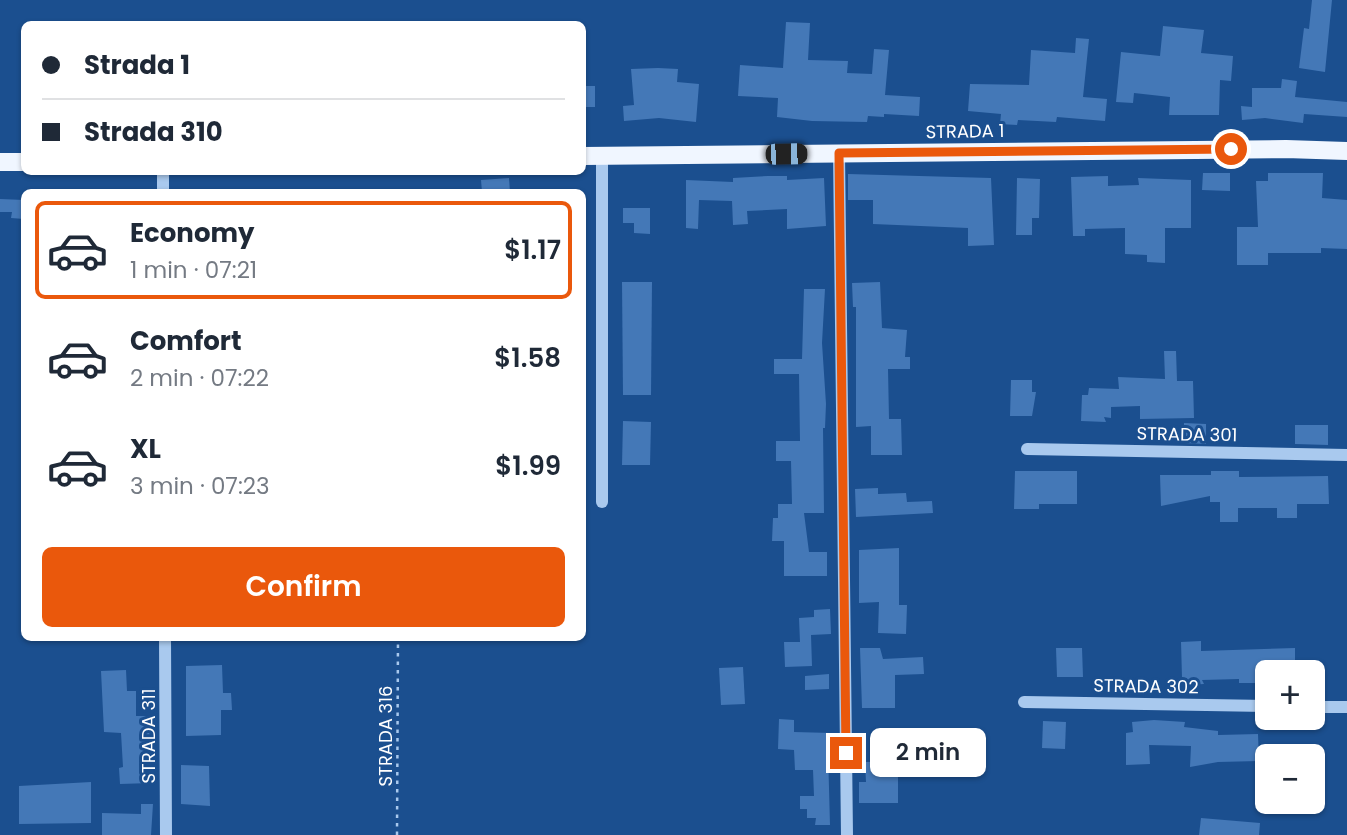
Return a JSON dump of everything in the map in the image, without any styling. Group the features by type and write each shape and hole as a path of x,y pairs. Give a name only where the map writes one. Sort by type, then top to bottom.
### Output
{"main road":[{"name":"STRADA 1","path":"586,156 1286,149 1347,151"},
{"path":"0,162 21,162"}],"street":[{"path":"839,153 847,835"},
{"path":"602,156 602,502"},
{"name":"STRADA 301","path":"1027,449 1347,455"},
{"name":"STRADA 311","path":"165,641 166,835"},
{"name":"STRADA 302","path":"1024,702 1255,706"},
{"path":"1325,707 1347,708"}],"path":[{"name":"STRADA 316","path":"397,835 398,641"}],"building":[{"path":"1312,0 1332,0 1325,72 1299,68 1304,28 1309,29"},
{"path":"786,22 810,23 808,60 848,61 847,73 872,74 874,49 889,50 885,95 920,97 919,116 884,114 884,117 868,116 867,122 812,121 777,117 778,98 738,96 740,65 783,68"},
{"path":"1163,26 1204,30 1201,53 1233,56 1231,81 1220,80 1219,115 1169,115 1170,97 1134,93 1133,103 1116,102 1121,52 1160,56"},
{"path":"1076,38 1089,39 1083,97 1107,99 1105,121 1057,117 1056,122 1018,120 1017,125 1000,124 1001,114 968,111 970,84 1029,85 1031,50 1075,53"},
{"path":"631,69 678,69 677,82 699,84 696,122 659,118 624,121 623,106 634,105"},
{"path":"1282,79 1297,81 1295,97 1347,102 1347,117 1304,114 1303,123 1265,118 1242,120 1241,106 1252,107 1252,88 1281,88"},
{"path":"586,86 595,86 595,107 586,107"},
{"path":"1203,173 1230,173 1230,191 1202,190"},
{"path":"1268,173 1323,173 1322,198 1347,200 1347,249 1321,248 1321,253 1268,253 1268,265 1237,265 1237,227 1258,227 1256,181 1268,181"},
{"path":"848,174 991,178 994,245 968,246 968,228 873,224 873,200 848,200"},
{"path":"787,176 787,180 824,178 826,226 787,229 787,209 747,211 748,224 733,225 732,201 699,200 698,229 686,228 686,180 733,182 733,178"},
{"path":"1108,176 1108,186 1139,185 1138,178 1191,180 1191,228 1165,228 1165,263 1147,262 1147,255 1125,254 1125,228 1085,229 1085,236 1073,236 1071,177"},
{"path":"509,178 510,189 482,189 481,180"},
{"path":"1017,178 1040,179 1039,218 1032,218 1032,235 1016,235"},
{"path":"0,199 21,200 21,219 11,218 12,212 0,212"},
{"path":"623,208 650,208 650,234 634,233 634,223 623,223"},
{"path":"622,282 652,282 651,395 623,395"},
{"path":"880,282 882,328 907,330 905,357 910,357 910,369 888,369 889,419 901,419 902,455 871,455 871,426 856,427 856,307 853,307 852,283"},
{"path":"804,289 825,289 822,343 826,404 823,428 824,513 804,513 809,552 827,552 827,576 784,576 784,541 772,541 773,518 778,518 778,504 792,504 791,461 776,461 776,441 800,441 799,374 774,374 774,359 802,359"},
{"path":"1164,351 1176,351 1177,381 1193,381 1194,418 1140,419 1140,406 1111,407 1111,418 1104,417 1106,422 1081,421 1082,395 1088,395 1089,388 1119,389 1118,377 1165,379"},
{"path":"1011,380 1032,380 1032,392 1036,392 1032,416 1010,416"},
{"path":"623,421 651,422 650,465 622,465"},
{"path":"1184,423 1206,424 1206,444 1184,443"},
{"path":"1295,425 1328,425 1328,445 1295,444"},
{"path":"1015,471 1077,471 1077,504 1039,504 1039,509 1014,509"},
{"path":"1211,471 1239,471 1239,477 1328,476 1329,504 1297,504 1297,518 1277,518 1277,508 1238,508 1238,522 1220,522 1220,502 1210,502 1210,496 1161,506 1160,475 1211,475"},
{"path":"878,488 878,494 906,493 907,502 932,501 933,513 856,517 855,489"},
{"path":"899,548 899,605 907,605 906,634 878,633 879,602 859,603 859,550"},
{"path":"830,609 831,634 811,635 812,666 785,667 784,642 800,642 799,618 814,617 814,610"},
{"path":"1201,641 1201,651 1295,648 1295,660 1255,660 1255,683 1239,683 1239,679 1202,680 1204,684 1187,685 1187,678 1182,678 1181,642"},
{"path":"860,648 880,648 883,659 923,657 924,674 895,675 895,708 862,708"},
{"path":"1056,648 1082,648 1083,677 1057,677"},
{"path":"222,665 223,693 231,693 232,710 221,710 221,735 186,736 186,666"},
{"path":"743,667 745,704 721,705 719,668"},
{"path":"126,670 127,691 136,691 136,716 149,716 151,783 120,784 119,768 123,767 121,733 104,732 101,671"},
{"path":"829,674 829,689 805,690 805,676"},
{"path":"779,719 794,720 794,732 831,733 831,751 828,751 830,825 815,825 816,818 807,818 807,809 800,809 800,796 814,796 813,770 795,770 794,750 778,749"},
{"path":"1043,721 1066,722 1065,749 1042,748"},
{"path":"1132,722 1185,722 1184,727 1218,731 1218,735 1258,734 1255,761 1218,762 1190,767 1191,746 1149,745 1150,764 1126,765 1126,733 1133,732"},
{"path":"911,761 911,775 898,775 898,803 859,803 859,782 866,782 865,762"},
{"path":"181,765 209,766 210,806 181,804"},
{"path":"91,782 91,823 19,824 19,786"},
{"path":"141,804 153,804 151,835 102,835 102,813 141,814"},
{"path":"1201,818 1260,823 1259,835 1199,835"}],"route":[{"path":"846,753 839,153 1231,149"}]}
